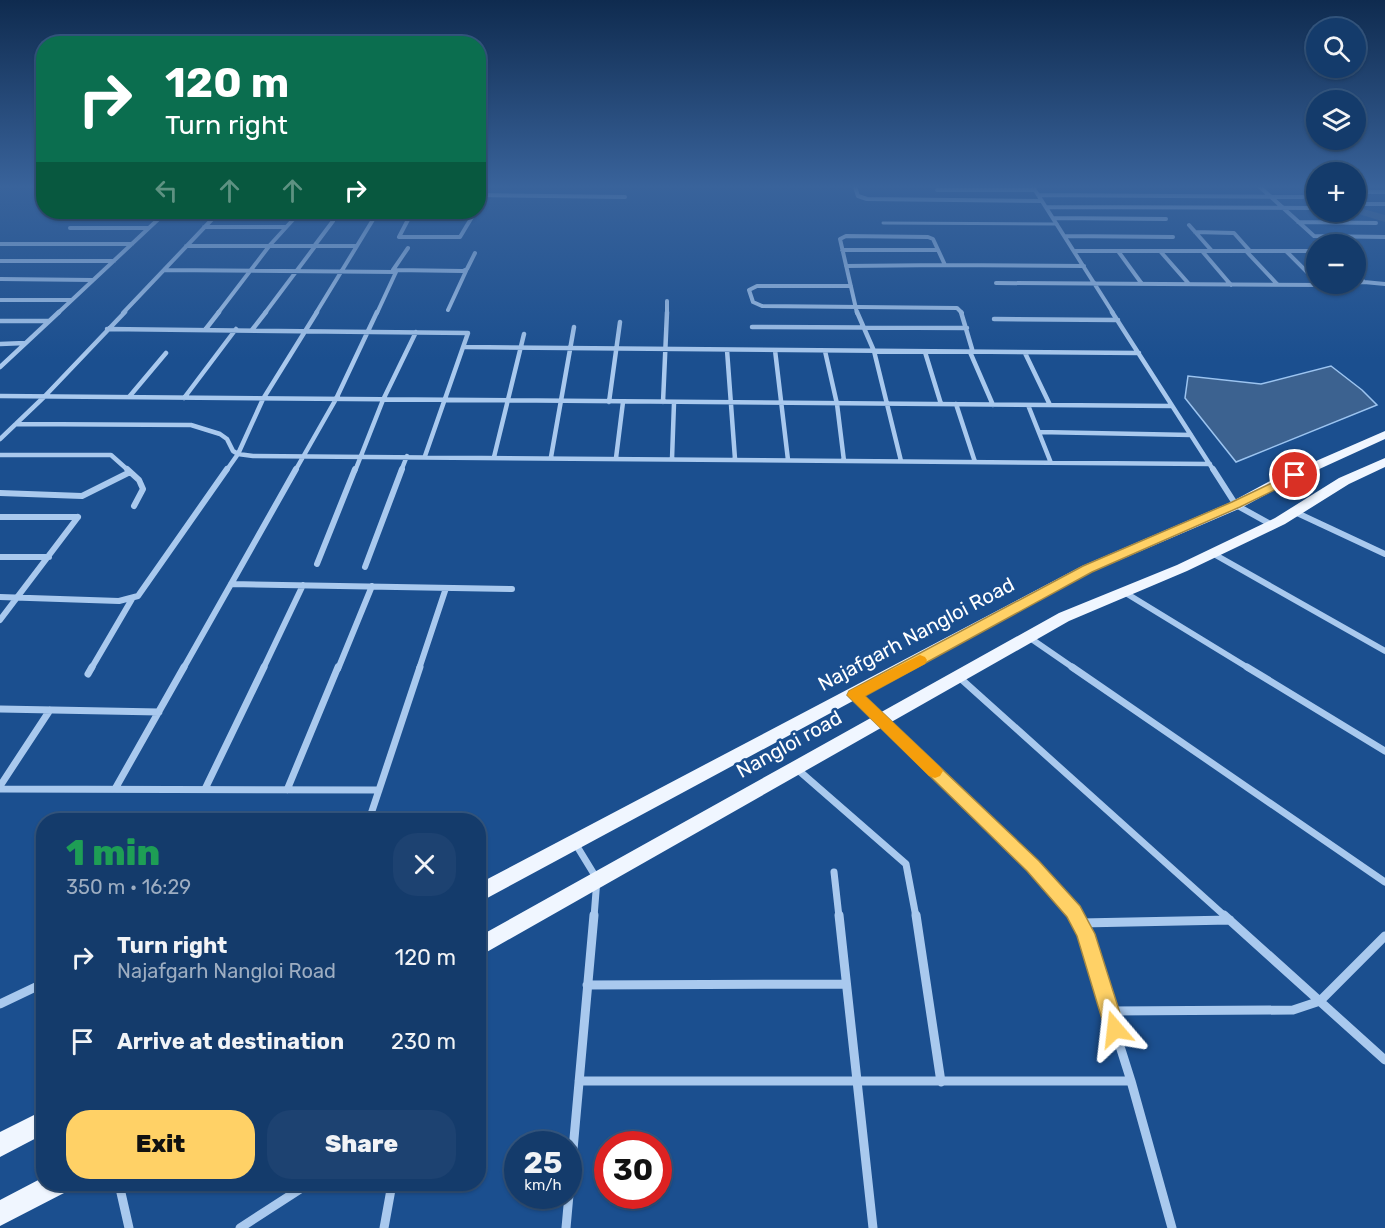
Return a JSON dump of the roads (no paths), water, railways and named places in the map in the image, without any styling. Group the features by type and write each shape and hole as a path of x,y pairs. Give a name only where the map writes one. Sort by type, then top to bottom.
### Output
{"main road":[{"name":"Najafgarh Nangloi Road","path":"486,890 1088,569 1236,505 1275,484 1385,435"},
{"name":"Nangloi road","path":"486,943 597,879 960,678 1064,617 1182,568 1272,525 1344,481 1385,462"},
{"path":"0,1145 36,1125"},
{"path":"0,1214 42,1191"}],"street":[{"path":"0,367 132,244"},
{"path":"841,244 855,306 874,351 902,461"},
{"path":"935,244 945,266"},
{"path":"1070,244 1236,505 1272,525"},
{"path":"1206,244 1212,251"},
{"path":"1243,244 1278,285"},
{"path":"205,330 270,245"},
{"path":"252,330 316,245"},
{"path":"0,439 44,397 186,246 357,246 263,399 238,454 138,596 119,601 0,597"},
{"path":"115,789 336,399 366,331 392,283 395,274 393,270 408,248"},
{"path":"842,250 938,250"},
{"path":"1074,251 1306,251"},
{"path":"1118,251 1142,284"},
{"path":"1160,251 1189,284"},
{"path":"1202,251 1231,285"},
{"path":"1286,251 1306,270"},
{"path":"448,310 475,253"},
{"path":"0,261 114,261"},
{"path":"846,266 1084,266"},
{"path":"164,270 466,271"},
{"path":"0,279 94,280"},
{"path":"1366,282 1385,284"},
{"path":"996,283 1306,284"},
{"path":"851,286 757,286 749,290 753,302 762,306 957,308 961,310 971,350 993,405"},
{"path":"0,300 72,300"},
{"path":"663,402 667,301"},
{"path":"994,319 1118,320"},
{"path":"0,321 49,321"},
{"path":"609,402 620,322"},
{"path":"551,457 574,327"},
{"path":"752,327 966,328"},
{"path":"107,329 465,332 468,336 465,347 425,456"},
{"path":"184,398 236,329"},
{"path":"317,564 383,400 416,332"},
{"path":"494,457 524,334"},
{"path":"0,344 26,344"},
{"path":"465,347 1139,353"},
{"path":"727,350 735,459"},
{"path":"776,350 788,460"},
{"path":"825,351 837,404 844,460"},
{"path":"925,352 941,404"},
{"path":"1025,352 1050,405"},
{"path":"129,397 166,353"},
{"path":"0,396 1172,406"},
{"path":"616,458 623,402"},
{"path":"672,459 674,403"},
{"path":"956,404 975,462"},
{"path":"1028,405 1052,463"},
{"path":"16,424 191,425 220,434 238,454 1210,464"},
{"path":"1039,432 1191,435"},
{"path":"0,455 105,454 116,457 143,489 134,506"},
{"path":"366,567 407,456"},
{"path":"0,493 82,496 130,472"},
{"path":"1295,512 1385,554"},
{"path":"0,517 78,517 0,620"},
{"path":"1212,553 1385,651"},
{"path":"0,557 49,557"},
{"path":"231,584 512,589"},
{"path":"205,789 303,585"},
{"path":"287,790 372,586"},
{"path":"371,813 446,588"},
{"path":"1124,592 1385,751"},
{"path":"88,674 132,599"},
{"path":"1030,638 1385,882"},
{"path":"960,678 1385,1060"},
{"path":"855,695 1033,866 1074,911 1081,923 1110,1011 1172,1228"},
{"path":"0,709 159,712"},
{"path":"0,788 50,710"},
{"path":"796,769 906,864 910,876 942,1082"},
{"path":"0,788 379,790"},
{"path":"566,1228 597,879 575,842"},
{"path":"834,872 873,1228"},
{"path":"1081,923 1230,920"},
{"path":"1110,1011 1293,1010 1320,1001 1385,936"},
{"path":"587,985 846,984"},
{"path":"0,1004 36,987"},
{"path":"579,1080 1131,1082"},
{"path":"121,1191 129,1228"},
{"path":"240,1228 297,1191"},
{"path":"384,1228 391,1191"}],"water":[{"path":"1331,366 1377,405 1236,462 1185,398 1188,376 1261,384"}]}
